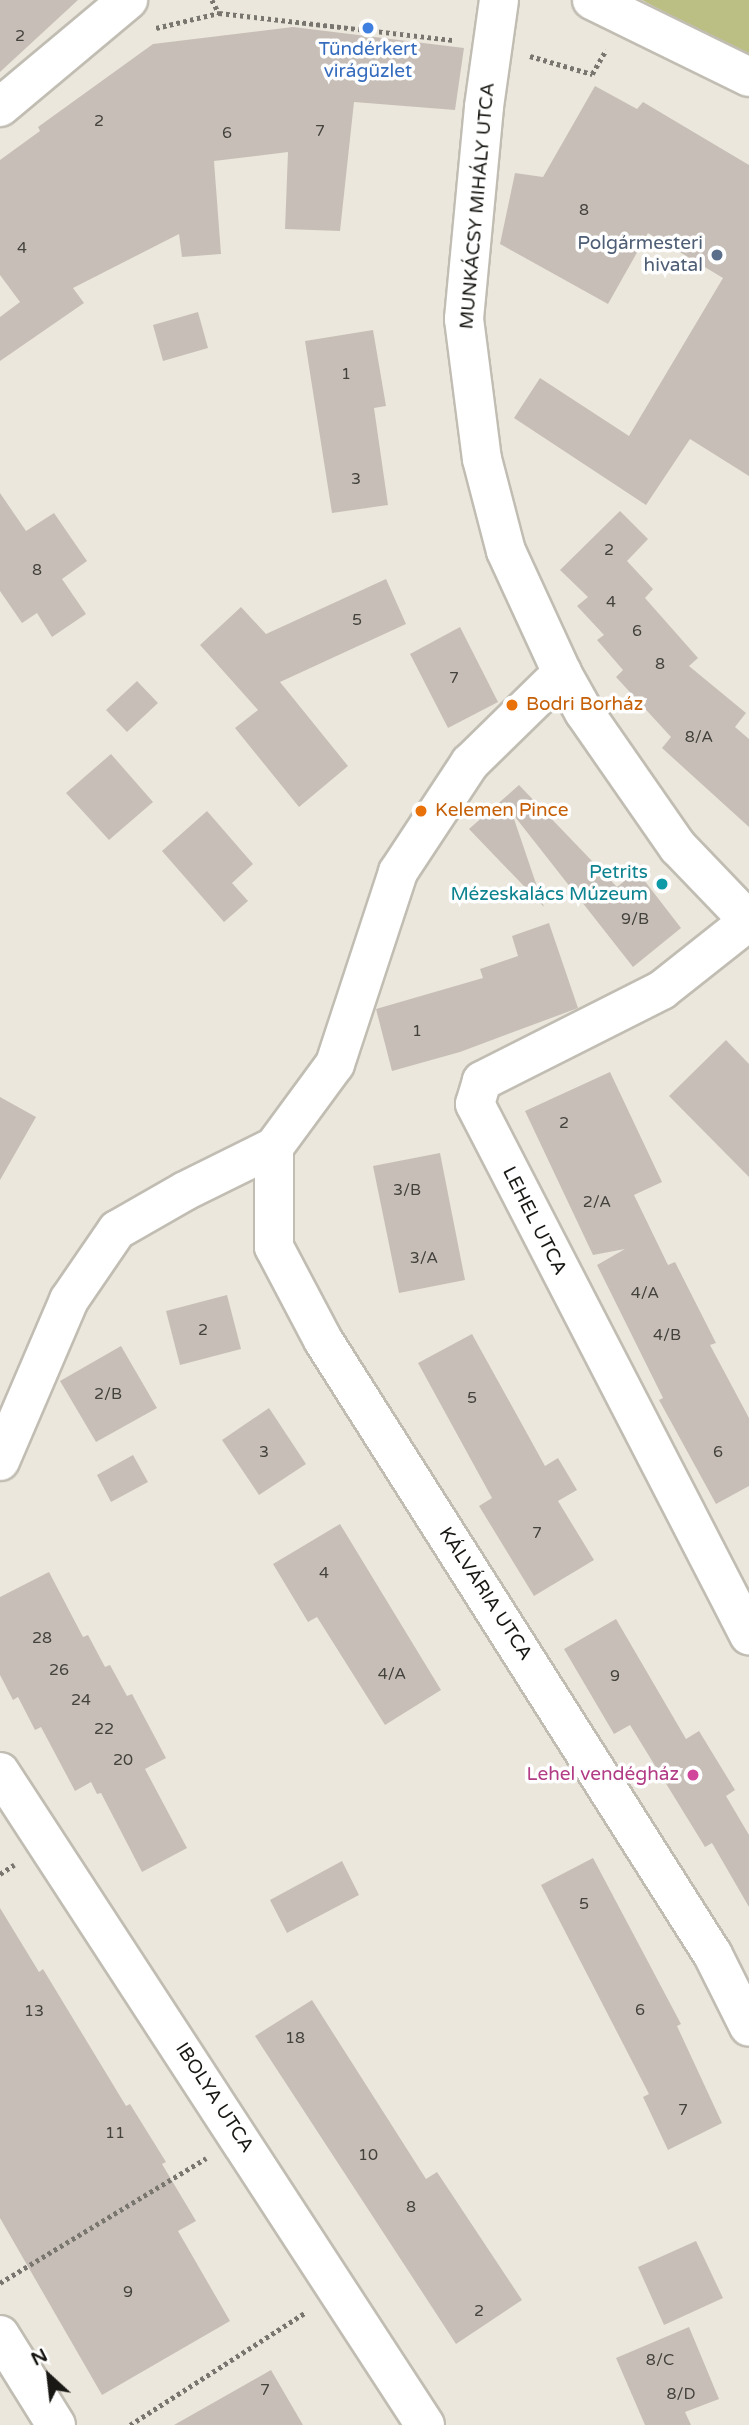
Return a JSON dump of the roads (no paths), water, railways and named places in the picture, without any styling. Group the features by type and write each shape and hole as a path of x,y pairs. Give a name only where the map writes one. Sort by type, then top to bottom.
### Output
{"street":[{"path":"0,107 128,0"},
{"name":"MUNKÁCSY MIHÁLY UTCA","path":"499,0 484,107 464,319 482,459 506,551 562,673 584,712 678,847 749,921"},
{"path":"609,8 749,77"},
{"path":"0,1461 69,1300 117,1230 185,1191 274,1147 335,1064 398,872 470,763 562,673"},
{"name":"LEHEL UTCA","path":"749,921 662,990 482,1081 475,1104 749,1636"},
{"name":"KÁLVÁRIA UTCA","path":"274,1147 274,1247 323,1340 699,1932 749,2027"},
{"name":"IBOLYA UTCA","path":"0,1772 425,2425"},
{"path":"0,2335 57,2425"}],"place":[{"name":"Tündérkert virágüzlet","path":"368,28"},
{"name":"Polgármesteri hivatal","path":"717,255"},
{"name":"Bodri Borház","path":"512,705"},
{"name":"Kelemen Pince","path":"421,811"},
{"name":"Petrits Mézeskalács Múzeum","path":"662,884"},
{"name":"Lehel vendégház","path":"693,1775"}]}
